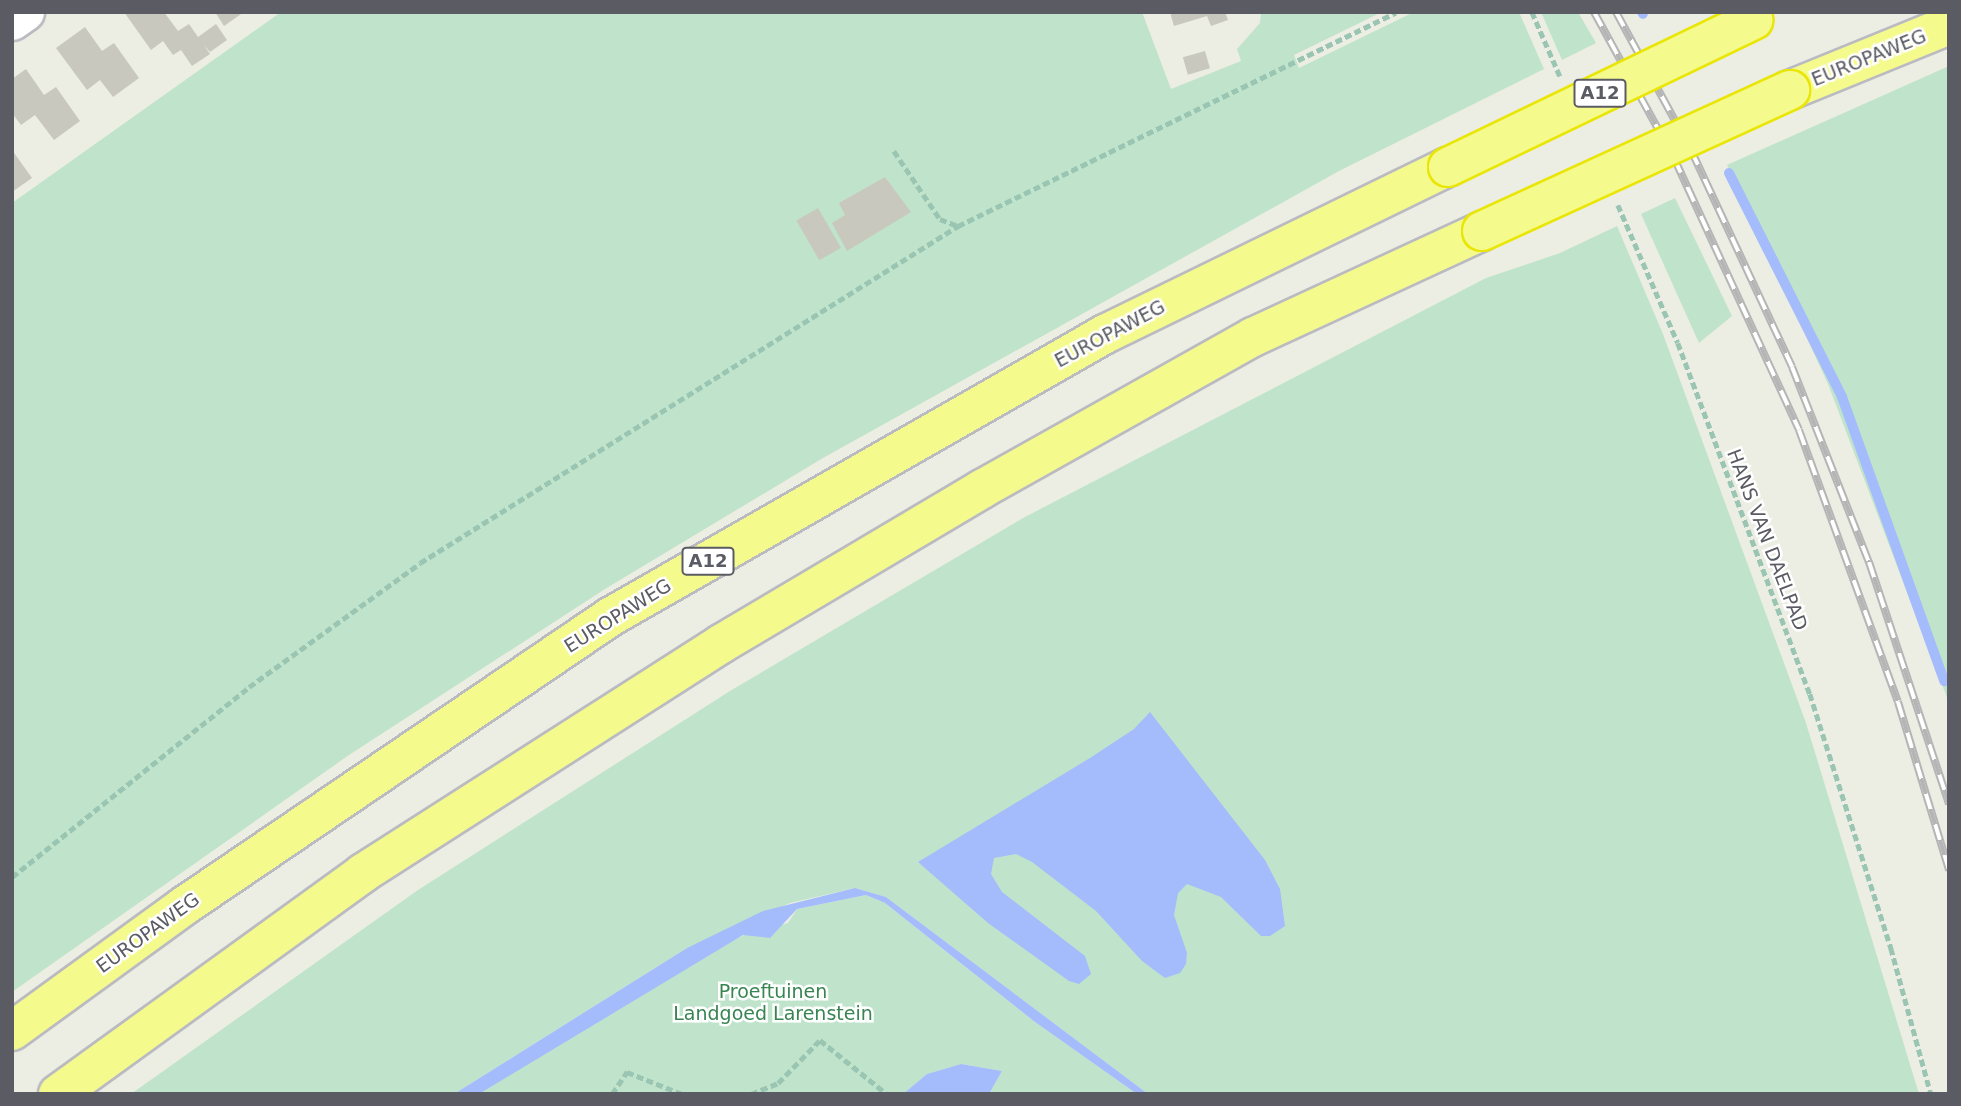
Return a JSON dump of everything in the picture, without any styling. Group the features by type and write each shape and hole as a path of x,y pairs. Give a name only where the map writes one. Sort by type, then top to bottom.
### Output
{"highway":[{"name":"EUROPAWEG","path":"12,1031 184,906 610,617 1105,334 1762,16"},
{"name":"EUROPAWEG","path":"58,1094 363,873 721,645 982,489 1253,337 1790,90 1949,25"}],"street":[{"path":"12,21 25,12"}],"path":[{"path":"12,877 249,687 420,563 958,226 1396,12"},
{"path":"1532,12 1563,83"},
{"path":"894,151 940,219 958,226"},
{"name":"HANS VAN DAELPAD","path":"1614,197 1678,342 1810,694 1891,948 1931,1094"},
{"path":"751,1094 778,1083 820,1040 887,1094"},
{"path":"612,1094 627,1072 681,1094"}],"green space":[{"path":"281,12 1142,12 1171,89 1241,61 1237,49 1260,23 1261,12 1382,12 1294,55 1299,68 1414,12 1519,12 1544,69 1339,171 823,458 605,589 349,755 12,992 12,203"},
{"path":"1541,12 1578,12 1596,43 1562,60"},
{"path":"1949,66 1949,703 1828,384 1727,165"},
{"path":"1675,198 1732,316 1699,343 1641,214"},
{"path":"1617,226 1663,334 1806,723 1919,1094 1148,1094 886,897 855,888 790,903 687,948 454,1094 131,1094 418,890 730,691 1023,518 1486,278 1560,253"},
{"name":"Proeftuinen Landgoed Larenstein","path":"866,895 885,903 1035,1022 1137,1094 989,1094 1002,1071 961,1064 927,1074 903,1094 479,1094 702,956 744,935 788,923 797,909"}],"water":[{"path":"1150,712 1265,860 1280,889 1285,926 1270,936 1261,936 1221,897 1187,884 1178,893 1174,915 1187,953 1186,964 1180,973 1165,978 1142,961 1096,911 1032,862 1016,854 994,858 991,874 1002,892 1085,956 1091,974 1079,984 1069,981 988,923 918,862 1090,758 1134,729"},
{"path":"855,888 886,897 1148,1094 1137,1094 1035,1022 885,903 866,895 797,909 770,938 743,935 479,1094 454,1094 687,948 763,911"},
{"path":"961,1064 1002,1071 989,1094 903,1094 927,1074"}],"building":[{"path":"124,12 164,12 178,31 189,24 198,37 216,24 227,40 210,52 204,45 210,54 192,66 181,50 173,55 163,41 151,50"},
{"path":"215,12 244,12 224,26"},
{"path":"1170,12 1225,12 1228,20 1211,26 1207,16 1174,26"},
{"path":"85,27 102,51 114,43 139,78 113,97 100,80 87,90 56,48"},
{"path":"1205,51 1210,68 1188,75 1183,57"},
{"path":"26,69 44,95 56,87 80,121 54,140 35,115 21,125 12,113 12,79"},
{"path":"12,150 32,178 12,192"},
{"path":"885,177 911,212 847,251 832,223 845,215 839,203"},
{"path":"818,208 841,248 819,260 796,220"}],"waterway":[{"path":"1729,173 1842,397 1944,681"}],"railway":[{"path":"1594,12 1674,158 1799,430 1898,702 1949,870"},
{"path":"1616,12 1691,150 1792,367 1869,562 1949,804"}]}
